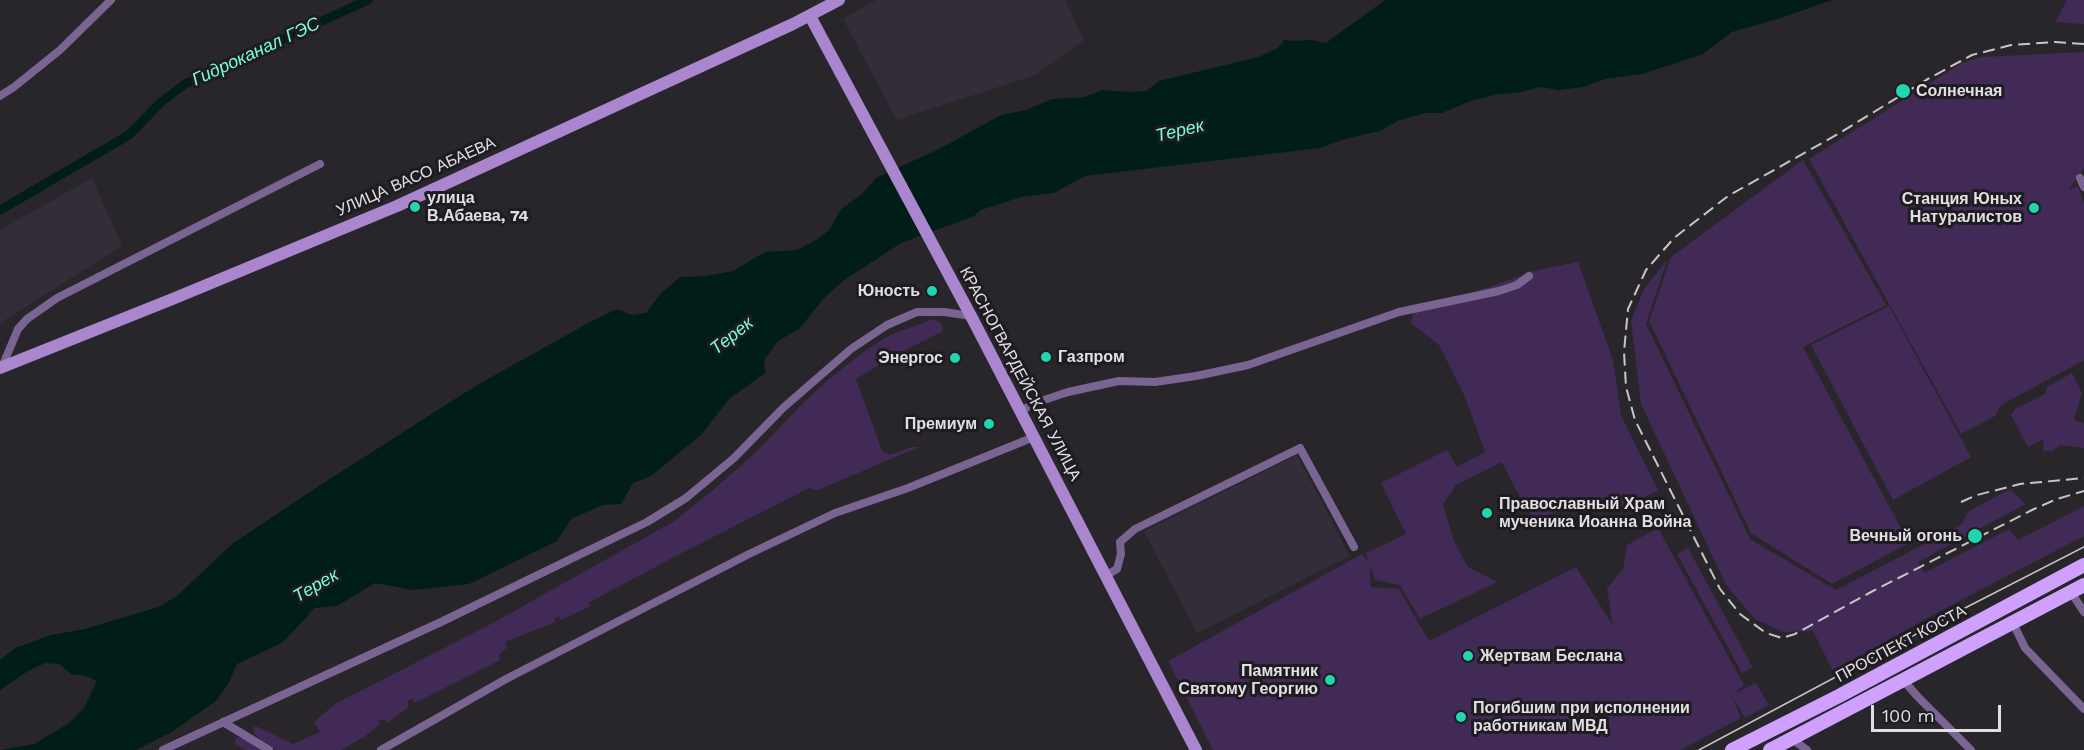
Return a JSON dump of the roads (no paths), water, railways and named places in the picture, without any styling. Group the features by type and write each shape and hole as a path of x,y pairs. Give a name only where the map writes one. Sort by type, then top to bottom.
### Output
{"main road":[{"name":"УЛИЦА ВАСО АБАЕВА","path":"1,367 397,206 810,16 839,0"},
{"name":"КРАСНОГВАРДЕЙСКАЯ УЛИЦА","path":"810,16 1035,437 1196,750"},
{"name":"ПРОСПЕКТ КОСТА","path":"1732,750 1839,696 2084,565"},
{"name":"ПРОСПЕКТ КОСТА","path":"1772,749 2084,585"},
{"path":"1766,733 1772,749"}],"street":[{"path":"0,96 60,50 111,0"},
{"path":"1,367 18,329 27,319 57,298 320,164"},
{"path":"2080,178 2084,187"},
{"path":"1020,411 1068,392 1119,381 1155,382 1248,365 1399,312 1499,291 1517,285 1529,276"},
{"path":"163,750 441,622 647,522 686,498 734,458 784,407 851,349 887,325 917,312 944,312 971,316"},
{"path":"381,750 394,746 506,679 749,554 835,513 908,488 1035,437"},
{"path":"1107,575 1117,569 1121,554 1120,542 1135,529 1300,448 1354,547"},
{"path":"2071,592 2084,612"},
{"path":"2013,623 2025,648 2084,709"},
{"path":"1904,681 1971,750"},
{"path":"224,722 269,750"},
{"path":"1792,739 1807,750"}],"water":[{"name":"Терек","path":"1385,0 1832,0 1732,32 1703,54 1642,74 1605,79 1583,87 1559,90 1540,87 1517,93 1499,94 1473,100 1442,113 1426,113 1397,121 1380,131 1345,139 1320,148 1085,176 1054,193 1021,197 981,210 974,216 901,243 843,281 824,298 800,328 777,342 764,360 765,373 729,399 701,435 651,476 633,483 621,504 603,505 571,519 557,541 469,584 413,590 375,583 337,606 314,608 282,643 237,664 228,684 216,701 170,733 136,750 0,750 34,744 69,723 84,708 97,681 86,676 71,674 59,664 45,663 28,671 0,690 0,660 15,648 51,635 85,629 158,607 177,596 232,544 311,491 477,385 590,322 617,309 632,315 646,313 661,293 680,277 706,276 733,271 765,252 797,250 818,239 830,229 841,209 862,194 876,178 943,147 1001,115 1026,110 1052,99 1085,97 1102,90 1146,91 1159,81 1258,57 1278,48 1285,39 1326,43"}],"waterway":[{"name":"Гидроканал ГЭС","path":"0,210 129,135 161,102 185,84 368,0"}],"tram line":[{"path":"1699,750 2084,547"}],"railway":[{"path":"2084,44 2055,42 2011,45 1972,55 1728,196 1674,238 1646,270 1628,309 1624,352 1626,387 1635,420 1720,589 1740,614 1766,633 1782,638 1795,634 1871,592 2034,509 2084,491"},
{"path":"1961,502 1977,495 2020,484 2084,478"}],"place":[{"name":"Солнечная","path":"1903,91"},
{"name":"улица В.Абаева, 74","path":"415,207"},
{"name":"Станция Юных Натуралистов","path":"2034,208"},
{"name":"Юность","path":"932,291"},
{"name":"Газпром","path":"1046,357"},
{"name":"Энергос","path":"955,358"},
{"name":"Премиум","path":"989,424"},
{"name":"Православный Храм мученика Иоанна Война","path":"1487,513"},
{"name":"Вечный огонь","path":"1975,536"},
{"name":"Жертвам Беслана","path":"1468,656"},
{"name":"Памятник Святому Георгию","path":"1330,680"},
{"name":"Погибшим при исполнении работникам МВД","path":"1461,717"}]}
